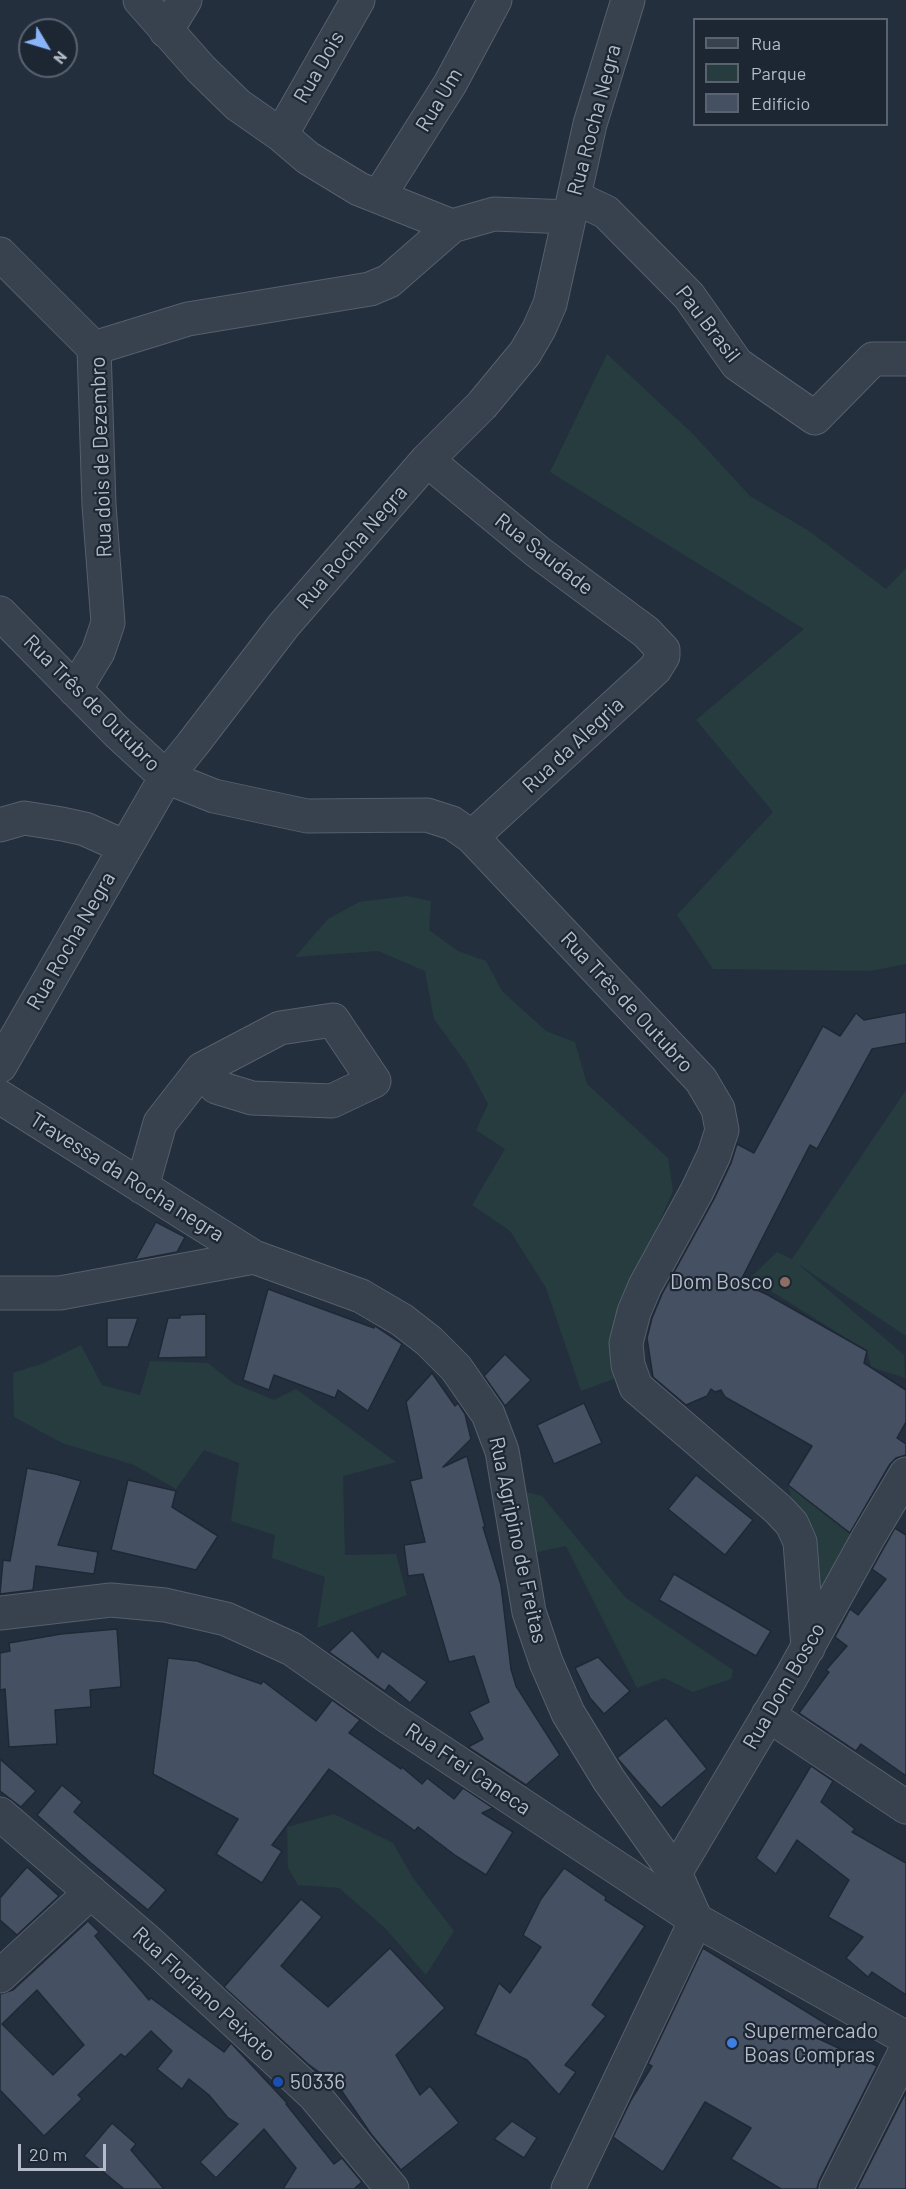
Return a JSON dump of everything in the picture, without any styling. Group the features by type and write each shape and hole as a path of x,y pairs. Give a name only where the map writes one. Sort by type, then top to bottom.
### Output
{"street":[{"path":"140,0 166,31 238,105 325,169 359,189 452,226 494,213 571,207"},
{"path":"166,31 185,0"},
{"name":"Rua Dois","path":"281,135 358,0"},
{"name":"Rua Um","path":"379,196 450,84 495,0"},
{"name":"Rua Rocha Negra","path":"0,1066 8,1033 81,927 166,777 284,625 427,460 482,405 525,353 550,304 590,124 628,0"},
{"name":"Pau Brasil","path":"571,207 606,213 690,296 737,364 815,418 873,359 906,359"},
{"name":"Rua dois de Dezembro","path":"75,690 98,652 108,623 99,505 94,348 188,319 370,289 389,281 452,226"},
{"path":"0,254 94,348"},
{"name":"Rua Saudade","path":"427,460 538,552 646,632 662,647"},
{"name":"Rua Três de Outubro","path":"0,613 75,690 166,777 214,796 307,816 427,815 452,823 472,837 701,1080 718,1109 722,1130 714,1155 697,1191 645,1286 634,1312 626,1343 628,1365 636,1387 778,1509 792,1524 800,1542 808,1648"},
{"name":"Rua da Alegria","path":"472,837 655,669 663,656 662,647"},
{"path":"0,825 24,818 62,824 85,829 125,847"},
{"path":"142,1187 160,1123 202,1069"},
{"name":"Travessa da Rocha negra","path":"0,1097 254,1257"},
{"path":"0,1293 60,1293 254,1257"},
{"name":"Rua Agripino de Freitas","path":"254,1257 361,1296 402,1320 429,1341 456,1368 488,1414 502,1451 529,1612 546,1662 568,1713 669,1886"},
{"name":"Rua Dom Bosco","path":"669,1886 808,1648 906,1474"},
{"name":"Rua Frei Caneca","path":"0,1613 111,1600 165,1605 226,1619 292,1648 390,1718 669,1886 696,1920 906,2038"},
{"path":"768,1715 906,1807"},
{"name":"Rua Floriano Peixoto","path":"0,1814 91,1892 315,2096 392,2189"},
{"path":"0,1976 91,1892"},
{"path":"568,2189 696,1920"},
{"path":"836,2189 906,2050"}],"green space":[{"path":"607,354 694,435 750,496 809,531 886,589 906,568 906,964 870,971 713,969 677,915 773,812 696,720 804,629 550,472"},
{"path":"407,896 431,901 429,930 458,951 486,961 502,991 546,1031 575,1042 587,1084 668,1158 673,1191 622,1308 619,1377 581,1391 546,1288 510,1231 472,1205 505,1149 476,1130 488,1104 466,1063 434,1019 425,971 378,951 295,957 328,919 359,902"},
{"path":"906,1090 906,1336 798,1264 904,1355 905,1378 871,1367 867,1351 750,1278 777,1252 792,1259"},
{"path":"81,1345 102,1385 140,1395 150,1361 208,1363 233,1383 274,1400 296,1389 396,1462 343,1476 345,1555 396,1554 407,1595 317,1628 325,1577 272,1558 275,1535 231,1521 239,1463 204,1450 176,1489 134,1465 62,1443 14,1417 13,1373 44,1363"},
{"path":"788,1485 860,1541 824,1604 801,1532"},
{"path":"518,1490 542,1496 626,1598 733,1670 731,1679 693,1692 664,1678 637,1688 566,1546 528,1554"},
{"path":"334,1814 393,1843 413,1878 454,1931 426,1975 385,1928 339,1888 298,1885 288,1868 287,1827"}],"building":[{"path":"906,1012 906,1043 872,1049 817,1149 810,1145 740,1282 768,1295 867,1351 864,1363 906,1390 906,1422 897,1438 906,1444 906,1455 896,1458 890,1464 850,1533 788,1485 812,1446 725,1397 721,1390 715,1392 711,1389 707,1396 686,1405 653,1377 647,1338 662,1294 714,1199 737,1144 754,1153 823,1026 840,1036 856,1013 864,1020"},
{"path":"156,1222 185,1237 177,1252 135,1260"},
{"path":"268,1289 374,1328 375,1326 402,1344 368,1411 338,1390 335,1398 274,1375 269,1390 243,1380"},
{"path":"206,1314 206,1357 158,1358 168,1318"},
{"path":"107,1318 138,1318 128,1347 107,1347"},
{"path":"505,1354 531,1380 505,1406 484,1376"},
{"path":"432,1373 455,1406 458,1403 465,1414 471,1439 443,1467 467,1456 485,1527 483,1527 501,1585 511,1669 516,1686 560,1755 526,1785 468,1747 483,1739 469,1712 489,1702 474,1656 449,1662 423,1574 408,1576 404,1545 425,1542 410,1481 422,1478 406,1402"},
{"path":"584,1403 602,1443 554,1464 537,1425"},
{"path":"27,1468 81,1481 58,1545 98,1552 94,1574 36,1566 33,1590 0,1594 3,1560 10,1561"},
{"path":"696,1475 753,1520 725,1555 668,1509"},
{"path":"128,1480 176,1491 172,1507 218,1536 196,1570 111,1550"},
{"path":"895,1528 906,1535 906,1776 861,1744 856,1751 799,1713 829,1672 826,1670 847,1646 835,1637 850,1609 858,1615 886,1579 872,1569"},
{"path":"674,1574 771,1631 756,1656 659,1600"},
{"path":"117,1629 121,1687 90,1690 91,1707 55,1710 57,1744 9,1747 5,1689 0,1690 0,1653 10,1651 9,1643 61,1634"},
{"path":"352,1630 378,1658 382,1651 427,1682 410,1703 389,1685 385,1691 329,1652"},
{"path":"598,1657 630,1691 604,1714 590,1698 575,1668"},
{"path":"168,1658 197,1661 261,1684 263,1681 316,1721 332,1700 360,1720 349,1733 401,1769 402,1767 422,1784 427,1778 454,1799 463,1788 493,1808 482,1813 513,1832 486,1875 418,1827 415,1831 329,1769 272,1845 282,1851 262,1883 216,1854 238,1819 153,1774"},
{"path":"666,1718 707,1769 661,1808 617,1758"},
{"path":"0,1759 36,1791 21,1807 0,1791"},
{"path":"811,1766 833,1781 821,1802 855,1829 852,1832 906,1863 906,1995 872,1972 868,1977 846,1958 863,1937 828,1917 849,1880 797,1840 776,1874 756,1858"},
{"path":"62,1785 82,1802 74,1812 166,1890 148,1910 37,1815"},
{"path":"27,1867 59,1896 17,1935 0,1920 0,1898"},
{"path":"564,1868 606,1897 605,1900 645,1926 592,2005 606,2016 565,2065 576,2072 559,2095 527,2060 475,2034 499,1983 510,1993 541,1947 523,1935 541,1899"},
{"path":"301,1899 322,1917 281,1966 328,2007 390,1948 445,2008 396,2055 420,2095 430,2086 459,2123 401,2170 371,2134 339,2087 308,2064 224,1987"},
{"path":"88,1921 99,1932 95,1936 149,2000 151,1998 224,2052 231,2043 287,2103 334,2164 342,2158 362,2182 354,2189 283,2189 296,2168 264,2129 216,2178 200,2162 238,2124 228,2118 209,2095 189,2079 182,2089 157,2069 172,2051 151,2031 125,2057 121,2054 78,2095 82,2099 44,2136 0,2090 0,1994 13,1990","holes":["37,1990 84,2045 53,2075 2,2024"]},
{"path":"703,1948 828,2025 817,2038 877,2066 817,2189 781,2189 731,2159 751,2128 705,2102 663,2172 613,2137 631,2100 652,2066 648,2064"},
{"path":"906,2092 906,2189 857,2189"},
{"path":"512,2121 537,2138 524,2158 494,2139"},
{"path":"112,2123 136,2144 131,2150 164,2189 124,2189 84,2156"}],"place":[{"name":"Dom Bosco","path":"785,1282"},
{"name":"Supermercado Boas Compras","path":"732,2043"},
{"name":"50336","path":"278,2082"}]}
